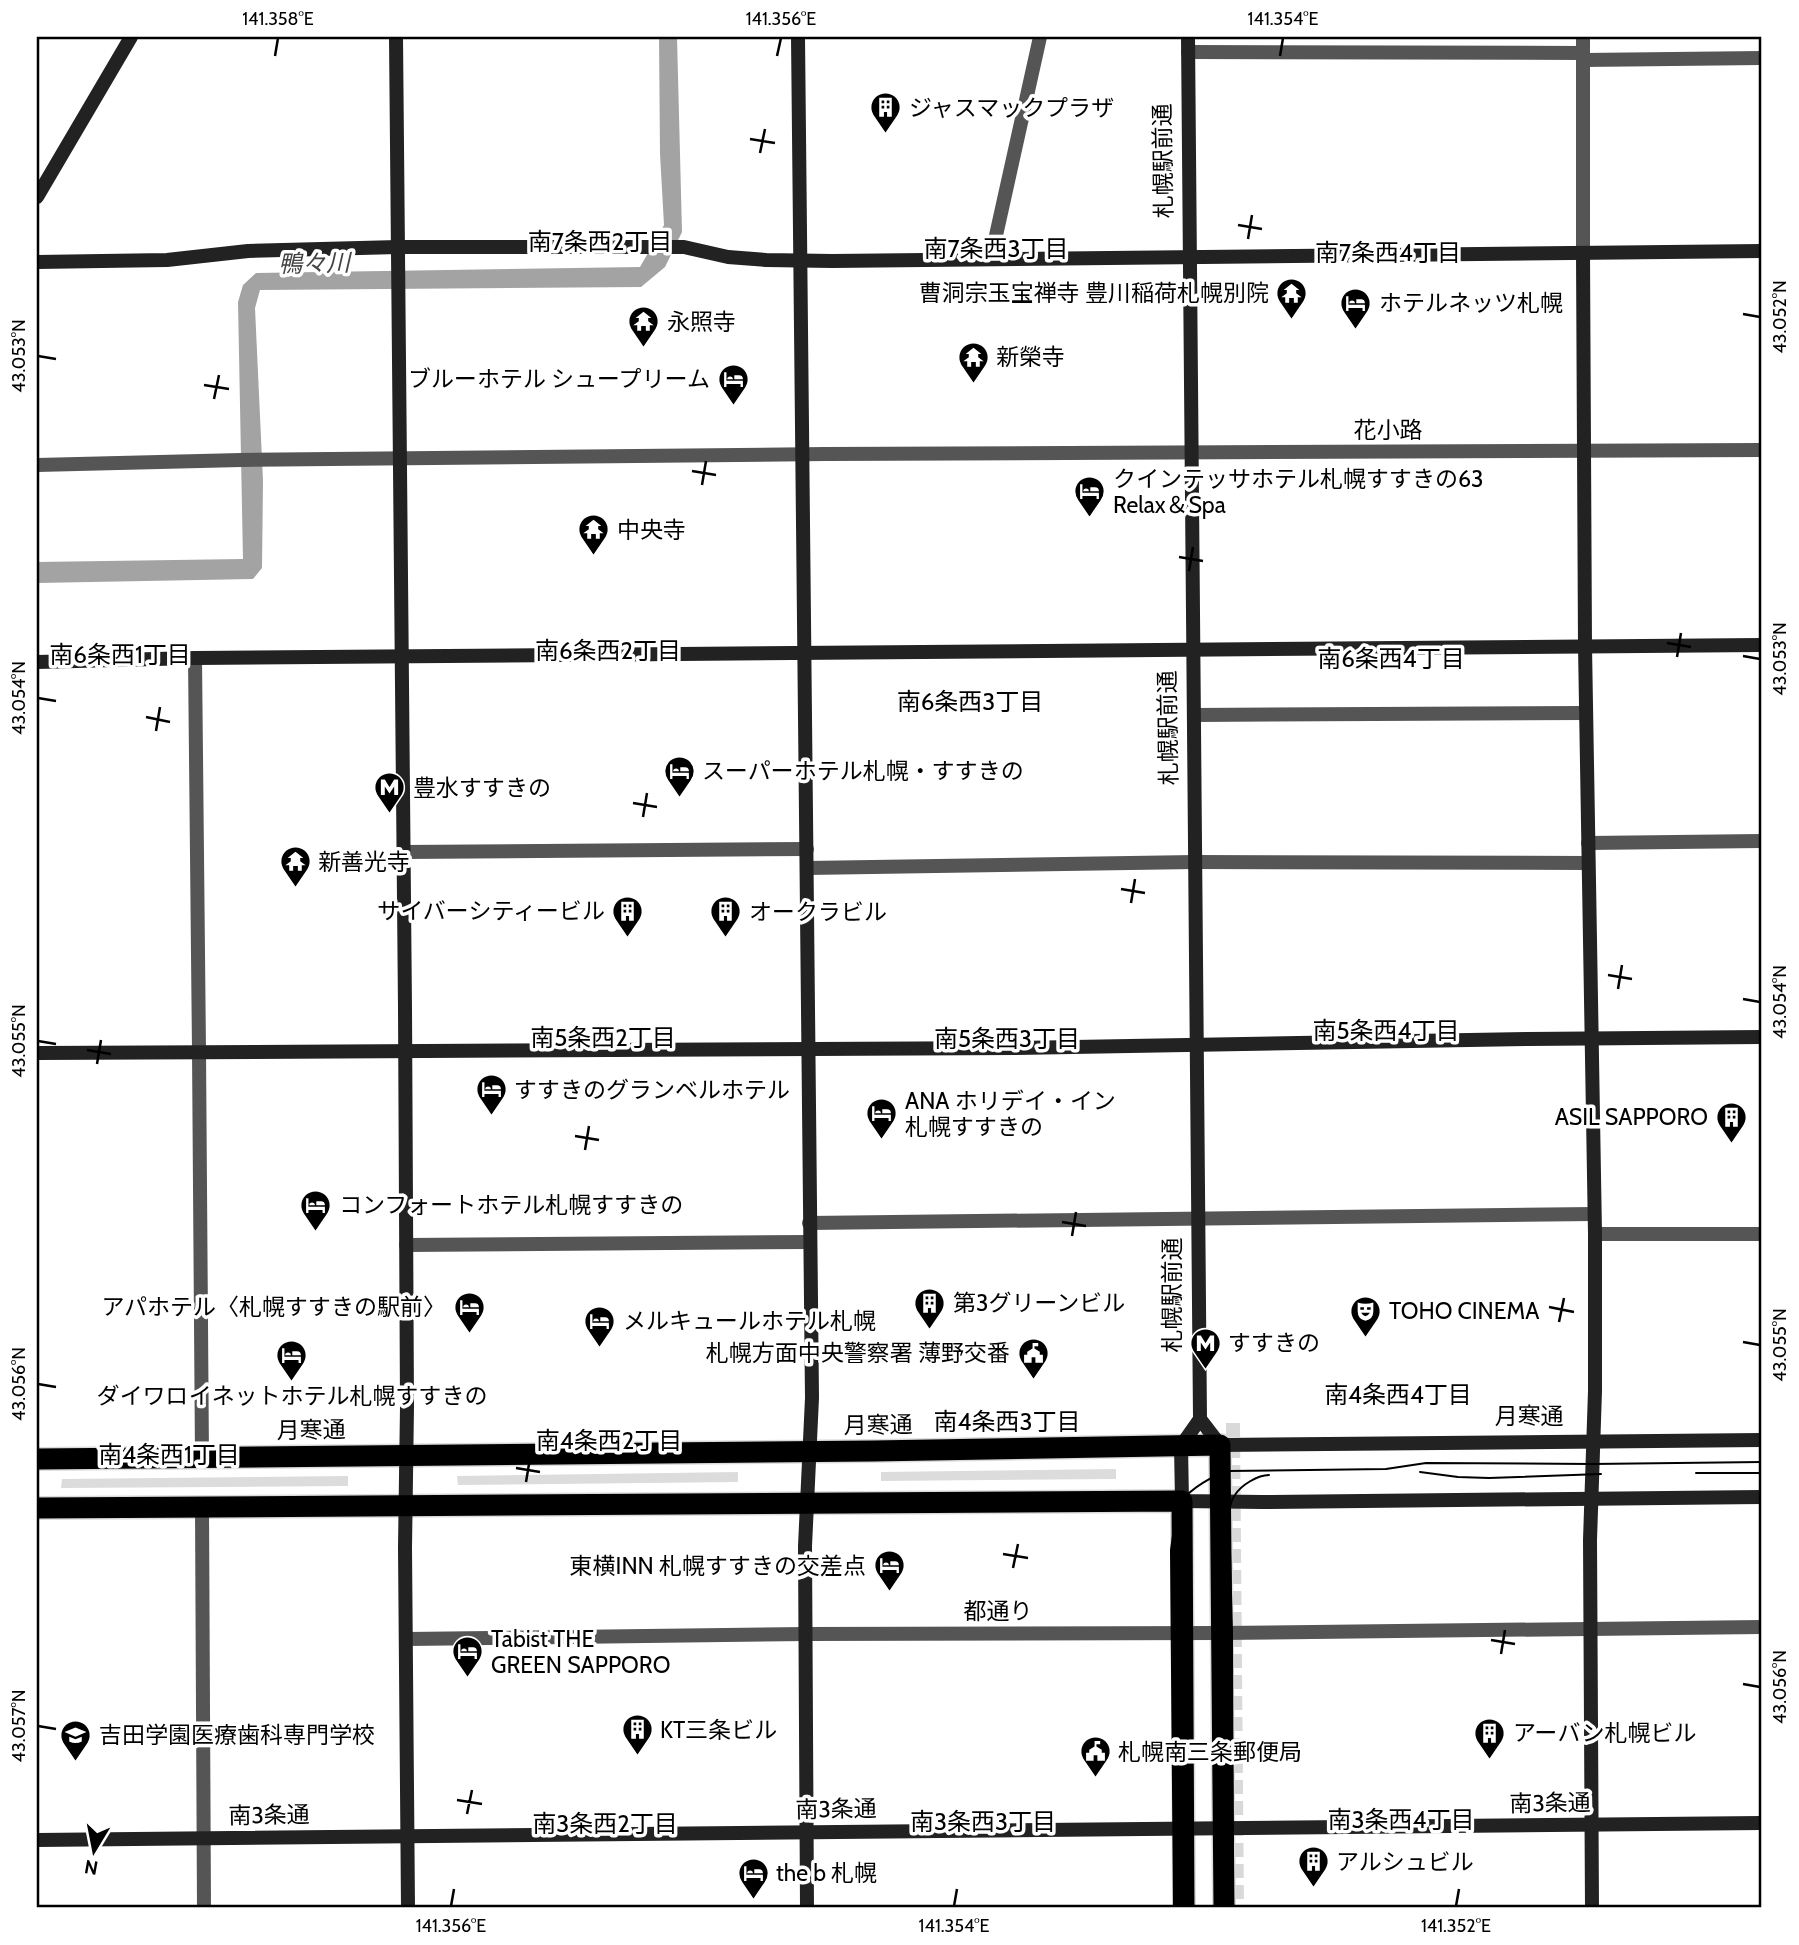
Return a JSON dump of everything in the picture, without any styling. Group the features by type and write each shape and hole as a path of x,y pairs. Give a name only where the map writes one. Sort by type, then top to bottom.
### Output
{"highway":[{"name":"月寒通","path":"37,1459 1220,1445"},
{"path":"1220,1445 1224,1908"},
{"path":"37,1508 1182,1501 1184,1908"}],"street":[{"path":"37,197 131,37"},
{"path":"396,37 405,1050 408,1908"},
{"path":"798,37 812,1398 805,1546 807,1908"},
{"path":"990,258 1040,37"},
{"name":"札幌駅前通","path":"1188,37 1200,1419"},
{"path":"1583,37 1586,713 1595,1234 1590,1629 1592,1908"},
{"path":"1188,52 1762,58"},
{"path":"38,263 167,260 248,251 398,247 684,247 729,257 766,260 1762,251"},
{"name":"花小路","path":"37,465 801,454 1762,450"},
{"path":"37,662 195,658 1762,645"},
{"path":"195,658 202,1458"},
{"path":"1194,715 1586,713"},
{"path":"1588,843 1762,841"},
{"path":"403,852 807,849"},
{"path":"807,869 1195,862 1588,863"},
{"path":"37,1053 1198,1046 1762,1037"},
{"path":"809,1223 1594,1214"},
{"path":"1595,1234 1762,1234"},
{"path":"406,1245 809,1242"},
{"path":"1220,1445 1200,1419 1181,1446 1182,1501 1762,1497"},
{"name":"月寒通","path":"1220,1445 1762,1440"},
{"path":"202,1507 204,1908"},
{"name":"都通り","path":"407,1639 1762,1627"},
{"name":"南3条通","path":"37,1840 1762,1823"}],"shaded area":[{"path":"659,37 677,37 682,232 665,267 641,287 260,290 255,308 263,481 262,568 253,579 37,583 37,562 243,559 238,302 243,285 256,273 640,267 664,225 660,154"},
{"path":"1116,1469 1116,1479 881,1481 881,1472"},
{"path":"738,1472 738,1482 458,1485 457,1476"},
{"path":"348,1476 348,1486 61,1488 62,1479"}],"tunnel":[{"path":"1233,1423 1237,1908"}],"tram line":[{"path":"1174,1908 1171,1550 1182,1501 1197,1487 1229,1471 1386,1469 1426,1463 1762,1462"},
{"path":"1420,1472 1489,1478 1601,1474"},
{"path":"1696,1473 1762,1473"},
{"path":"1233,1908 1229,1512 1233,1499 1245,1484 1269,1475"}],"place":[{"name":"ジャスマックプラザ","path":"886,135"},
{"name":"曹洞宗玉宝禅寺 豊川稲荷札幌別院","path":"1292,320"},
{"name":"ホテルネッツ札幌","path":"1356,330"},
{"name":"永照寺","path":"644,349"},
{"name":"新榮寺","path":"973,384"},
{"name":"ブルーホテル シュープリーム","path":"733,406"},
{"name":"クインテッサホテル札幌すすきの63 Relax＆Spa","path":"1090,519"},
{"name":"中央寺","path":"594,557"},
{"name":"スーパーホテル札幌・すすきの","path":"679,798"},
{"name":"豊水すすきの","path":"390,815"},
{"name":"新善光寺","path":"295,889"},
{"name":"サイバーシティービル","path":"628,938"},
{"name":"オークラビル","path":"726,939"},
{"name":"すすきのグランベルホテル","path":"491,1117"},
{"name":"ANA ホリデイ・イン 札幌すすきの","path":"882,1141"},
{"name":"ASIL SAPPORO","path":"1731,1144"},
{"name":"コンフォートホテル札幌すすきの","path":"316,1232"},
{"name":"第3グリーンビル","path":"930,1330"},
{"name":"アパホテル〈札幌すすきの駅前〉","path":"469,1334"},
{"name":"TOHO CINEMA","path":"1366,1338"},
{"name":"メルキュールホテル札幌","path":"600,1348"},
{"name":"すすきの","path":"1205,1370"},
{"name":"札幌方面中央警察署 薄野交番","path":"1033,1380"},
{"name":"ダイワロイネットホテル札幌すすきの","path":"292,1382"},
{"name":"東横INN 札幌すすきの交差点","path":"889,1593"},
{"name":"Tabist THE GREEN SAPPORO","path":"468,1679"},
{"name":"KT三条ビル","path":"637,1757"},
{"name":"アーバン札幌ビル","path":"1490,1760"},
{"name":"吉田学園医療歯科専門学校","path":"76,1762"},
{"name":"札幌南三条郵便局","path":"1095,1779"},
{"name":"アルシュビル","path":"1313,1889"},
{"name":"the b 札幌","path":"753,1900"}],"district":[{"name":"南7条西2丁目","path":"600,241"},
{"name":"南7条西3丁目","path":"996,248"},
{"name":"南7条西4丁目","path":"1388,252"},
{"name":"南6条西2丁目","path":"608,650"},
{"name":"南6条西1丁目","path":"120,654"},
{"name":"南6条西4丁目","path":"1391,658"},
{"name":"南6条西3丁目","path":"970,701"},
{"name":"南5条西4丁目","path":"1386,1030"},
{"name":"南5条西2丁目","path":"603,1037"},
{"name":"南5条西3丁目","path":"1007,1038"},
{"name":"南4条西4丁目","path":"1398,1394"},
{"name":"南4条西3丁目","path":"1007,1421"},
{"name":"南4条西2丁目","path":"609,1440"},
{"name":"南4条西1丁目","path":"169,1454"},
{"name":"南3条西4丁目","path":"1401,1819"},
{"name":"南3条西3丁目","path":"983,1821"},
{"name":"南3条西2丁目","path":"605,1823"}],"water label":[{"name":"鴨々川","path":"314,263"}]}
